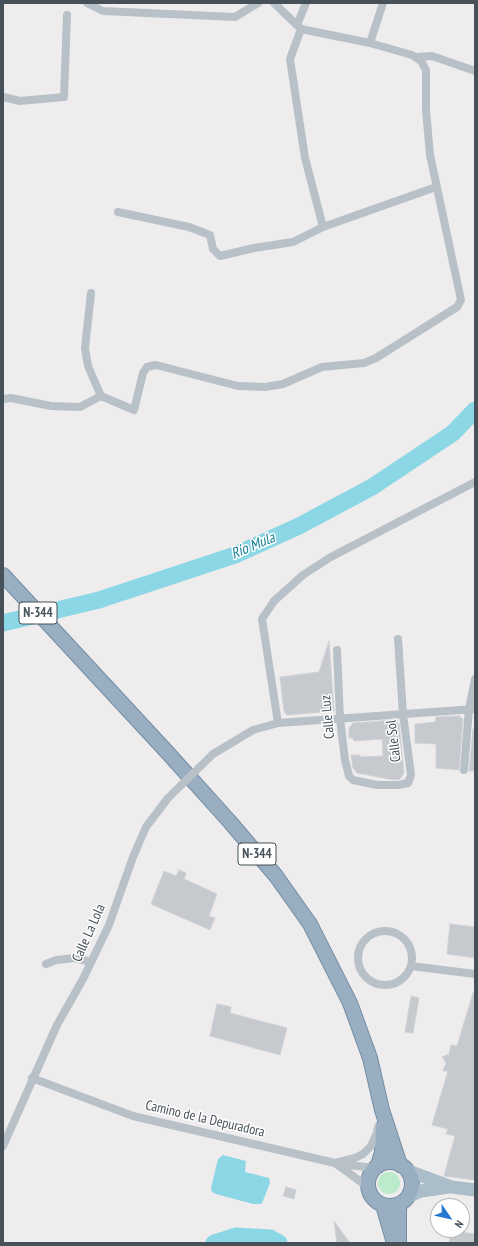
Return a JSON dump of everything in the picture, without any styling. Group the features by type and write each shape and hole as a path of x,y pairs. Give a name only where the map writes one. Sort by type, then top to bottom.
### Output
{"highway":[{"name":"N-344","path":"8,580 167,752 276,876 310,924 350,1002 370,1058 382,1110"},
{"path":"382,1110 403,1168 410,1176 412,1183 410,1190 403,1200 392,1205 383,1205 374,1199 368,1187 370,1175 377,1167 382,1152 382,1110"},
{"path":"377,1167 390,1162 403,1168"},
{"path":"400,1243 403,1200"},
{"path":"383,1205 394,1243"}],"main road":[{"path":"403,1168 452,1187"},
{"path":"403,1200 421,1190 452,1187 475,1190"}],"street":[{"path":"87,3 103,10 235,18 258,3"},
{"path":"129,12 132,3"},
{"path":"91,293 85,348 88,366 101,396 134,410 143,373 147,367 156,365 238,386 265,387 283,384 322,367 364,363 376,358 457,307 461,300 430,155 426,110 426,70 421,61 412,55 370,43 299,27 274,3"},
{"path":"306,3 290,59 305,158 323,226"},
{"path":"370,43 382,3"},
{"path":"3,97 20,101 64,97 67,15"},
{"path":"416,57 432,56 475,71"},
{"path":"118,212 189,227 210,236 213,249 220,256 254,248 293,242 323,226 436,187"},
{"path":"3,400 11,398 51,406 80,407 101,396"},
{"path":"278,723 262,619 274,601 303,575 329,558 475,482"},
{"name":"Calle Sol","path":"353,780 377,785 400,785 408,783 411,775 403,714 398,639"},
{"name":"Calle Luz","path":"337,650 340,719 345,760 349,776 353,780"},
{"path":"464,770 475,679"},
{"name":"Calle La Lola","path":"3,1146 32,1078 57,1025 109,925 133,857 146,827 168,798 213,754 253,730 278,723 472,709"},
{"path":"382,931 390,931 399,934 406,940 412,957 411,966 407,973 392,983 375,983 362,972 358,955 361,946 366,939 373,934 382,931"},
{"path":"46,964 56,960 75,958 91,962"},
{"path":"411,966 475,974"},
{"name":"Camino de la Depuradora","path":"32,1078 134,1116 336,1163 368,1187"},
{"path":"336,1163 355,1158 363,1154 371,1146 377,1133 382,1110"},
{"path":"336,1163 377,1167"}],"green space":[{"path":"389,1172 393,1173 399,1179 399,1187 393,1193 389,1194 385,1193 379,1187 378,1183 379,1179 385,1173"}],"water":[{"path":"223,1155 246,1161 245,1172 269,1178 270,1183 262,1203 253,1204 212,1192 211,1188 218,1159"}],"building":[{"path":"329,641 334,711 287,715 284,711 280,677 319,672"},
{"path":"459,716 463,719 459,770 436,768 436,744 415,743 415,724 435,722 436,717"},
{"path":"395,720 399,724 404,773 400,779 394,780 357,773 353,768 351,755 360,755 360,757 383,756 382,739 354,741 353,738 349,738 349,728 353,723"},
{"path":"473,729 475,732 475,771 469,771"},
{"path":"179,870 186,873 184,879 217,894 209,916 215,918 210,930 151,904 164,871 176,876"},
{"path":"450,924 475,927 475,958 447,954"},
{"path":"473,993 475,993 475,1180 444,1176 455,1136 446,1134 448,1129 432,1125 448,1071 443,1071 446,1063 442,1057 449,1054 451,1045 457,1046"},
{"path":"411,996 419,998 413,1033 405,1032"},
{"path":"217,1004 231,1007 230,1013 287,1028 280,1055 210,1036"},
{"path":"286,1187 296,1190 294,1199 283,1196"},
{"path":"334,1221 350,1243 337,1243"},
{"path":"470,1233 475,1234 475,1243 449,1243 450,1238 470,1238"}],"waterway":[{"name":"Río Mula","path":"3,623 99,600 235,555 299,526 372,487 453,433 475,410"},
{"path":"214,1243 236,1236 270,1238 279,1243"}]}
